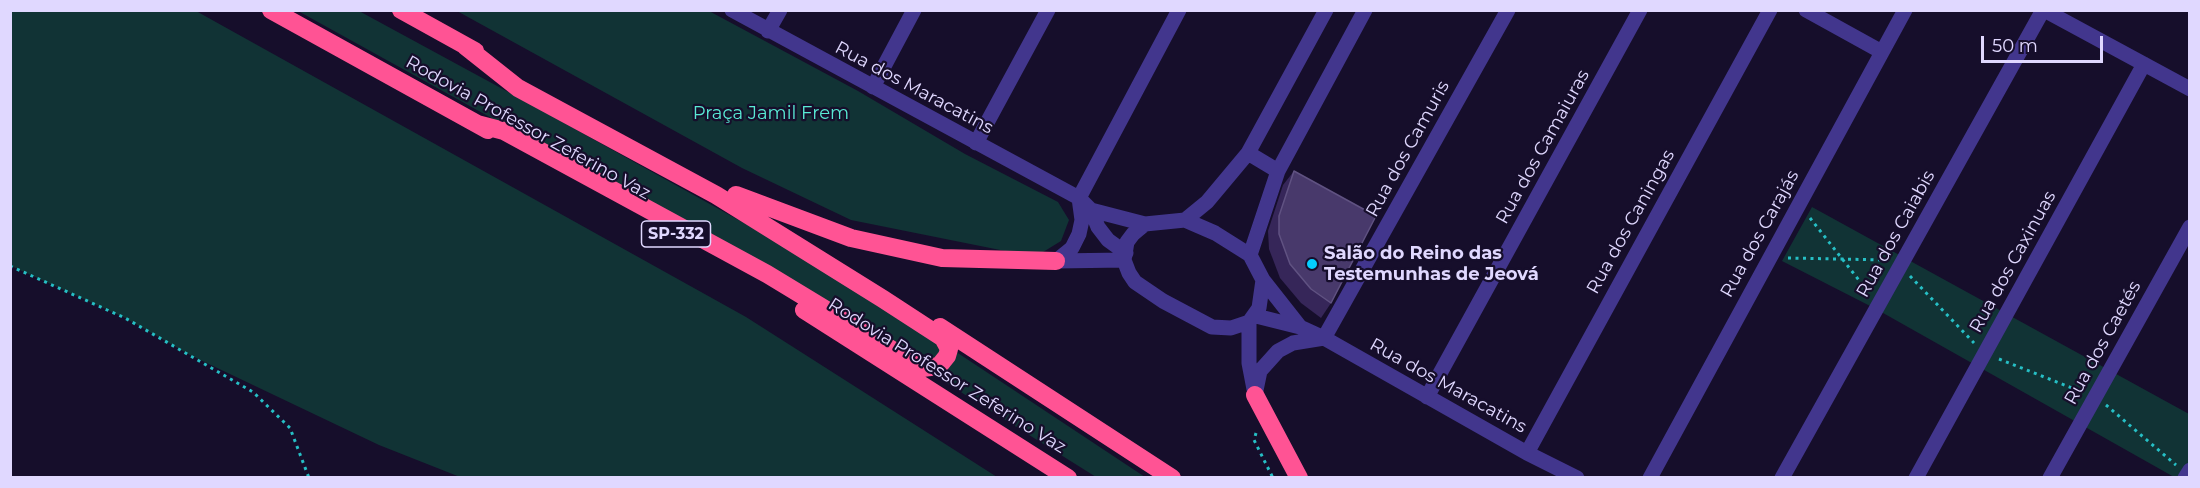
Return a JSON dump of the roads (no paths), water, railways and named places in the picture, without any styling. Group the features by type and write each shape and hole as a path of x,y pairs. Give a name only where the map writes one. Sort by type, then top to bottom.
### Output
{"highway":[{"name":"Rodovia Professor Zeferino Vaz","path":"271,10 736,268 1068,477"},
{"name":"Rodovia Professor Zeferino Vaz","path":"401,10 736,195 1173,477"},
{"path":"465,45 518,88 716,195 883,299 943,338 949,349 947,356 939,366 922,368 767,274 504,131 477,124"},
{"path":"736,195 851,238 942,258 1056,261"},
{"path":"1255,395 1299,477"}],"street":[{"name":"Rua dos Maracatins","path":"732,10 1079,198 1091,210 1098,227 1108,240 1125,257"},
{"path":"768,31 780,10"},
{"path":"873,87 914,10"},
{"path":"976,143 1048,10"},
{"path":"1056,261 1072,248 1079,234 1082,220 1079,198 1179,10"},
{"path":"1185,220 1207,202 1248,153 1326,10"},
{"path":"1250,255 1278,171 1365,10"},
{"name":"Rua dos Camuris","path":"1324,338 1508,10"},
{"name":"Rua dos Camaiuras","path":"1428,397 1640,10"},
{"name":"Rua dos Caningas","path":"1527,453 1770,10"},
{"path":"1806,10 1882,52"},
{"name":"Rua dos Carajás","path":"1650,477 1905,10"},
{"path":"2043,10 2190,89"},
{"name":"Rua dos Caiabis","path":"1782,477 2043,10"},
{"name":"Rua dos Caxinuas","path":"1916,477 2144,64"},
{"path":"1248,153 1278,171"},
{"path":"1091,210 1145,224 1185,220 1215,234 1250,255 1263,280 1252,319 1249,363 1255,395"},
{"path":"1145,224 1127,242 1125,257 1135,282 1184,314 1212,327 1231,328 1252,319"},
{"name":"Rua dos Caetés","path":"2050,477 2190,227"},
{"path":"1056,261 1125,257"},
{"name":"Rua dos Maracatins","path":"1263,280 1300,327"},
{"name":"Rua dos Maracatins","path":"1252,319 1300,327 1324,338 1527,453 1577,477"},
{"path":"1255,395 1260,371 1278,351 1293,342 1324,338"}],"place":[{"name":"Salão do Reino das Testemunhas de Jeová","path":"1312,264"}],"park label":[{"name":"Praça Jamil Frem","path":"771,114"}]}
